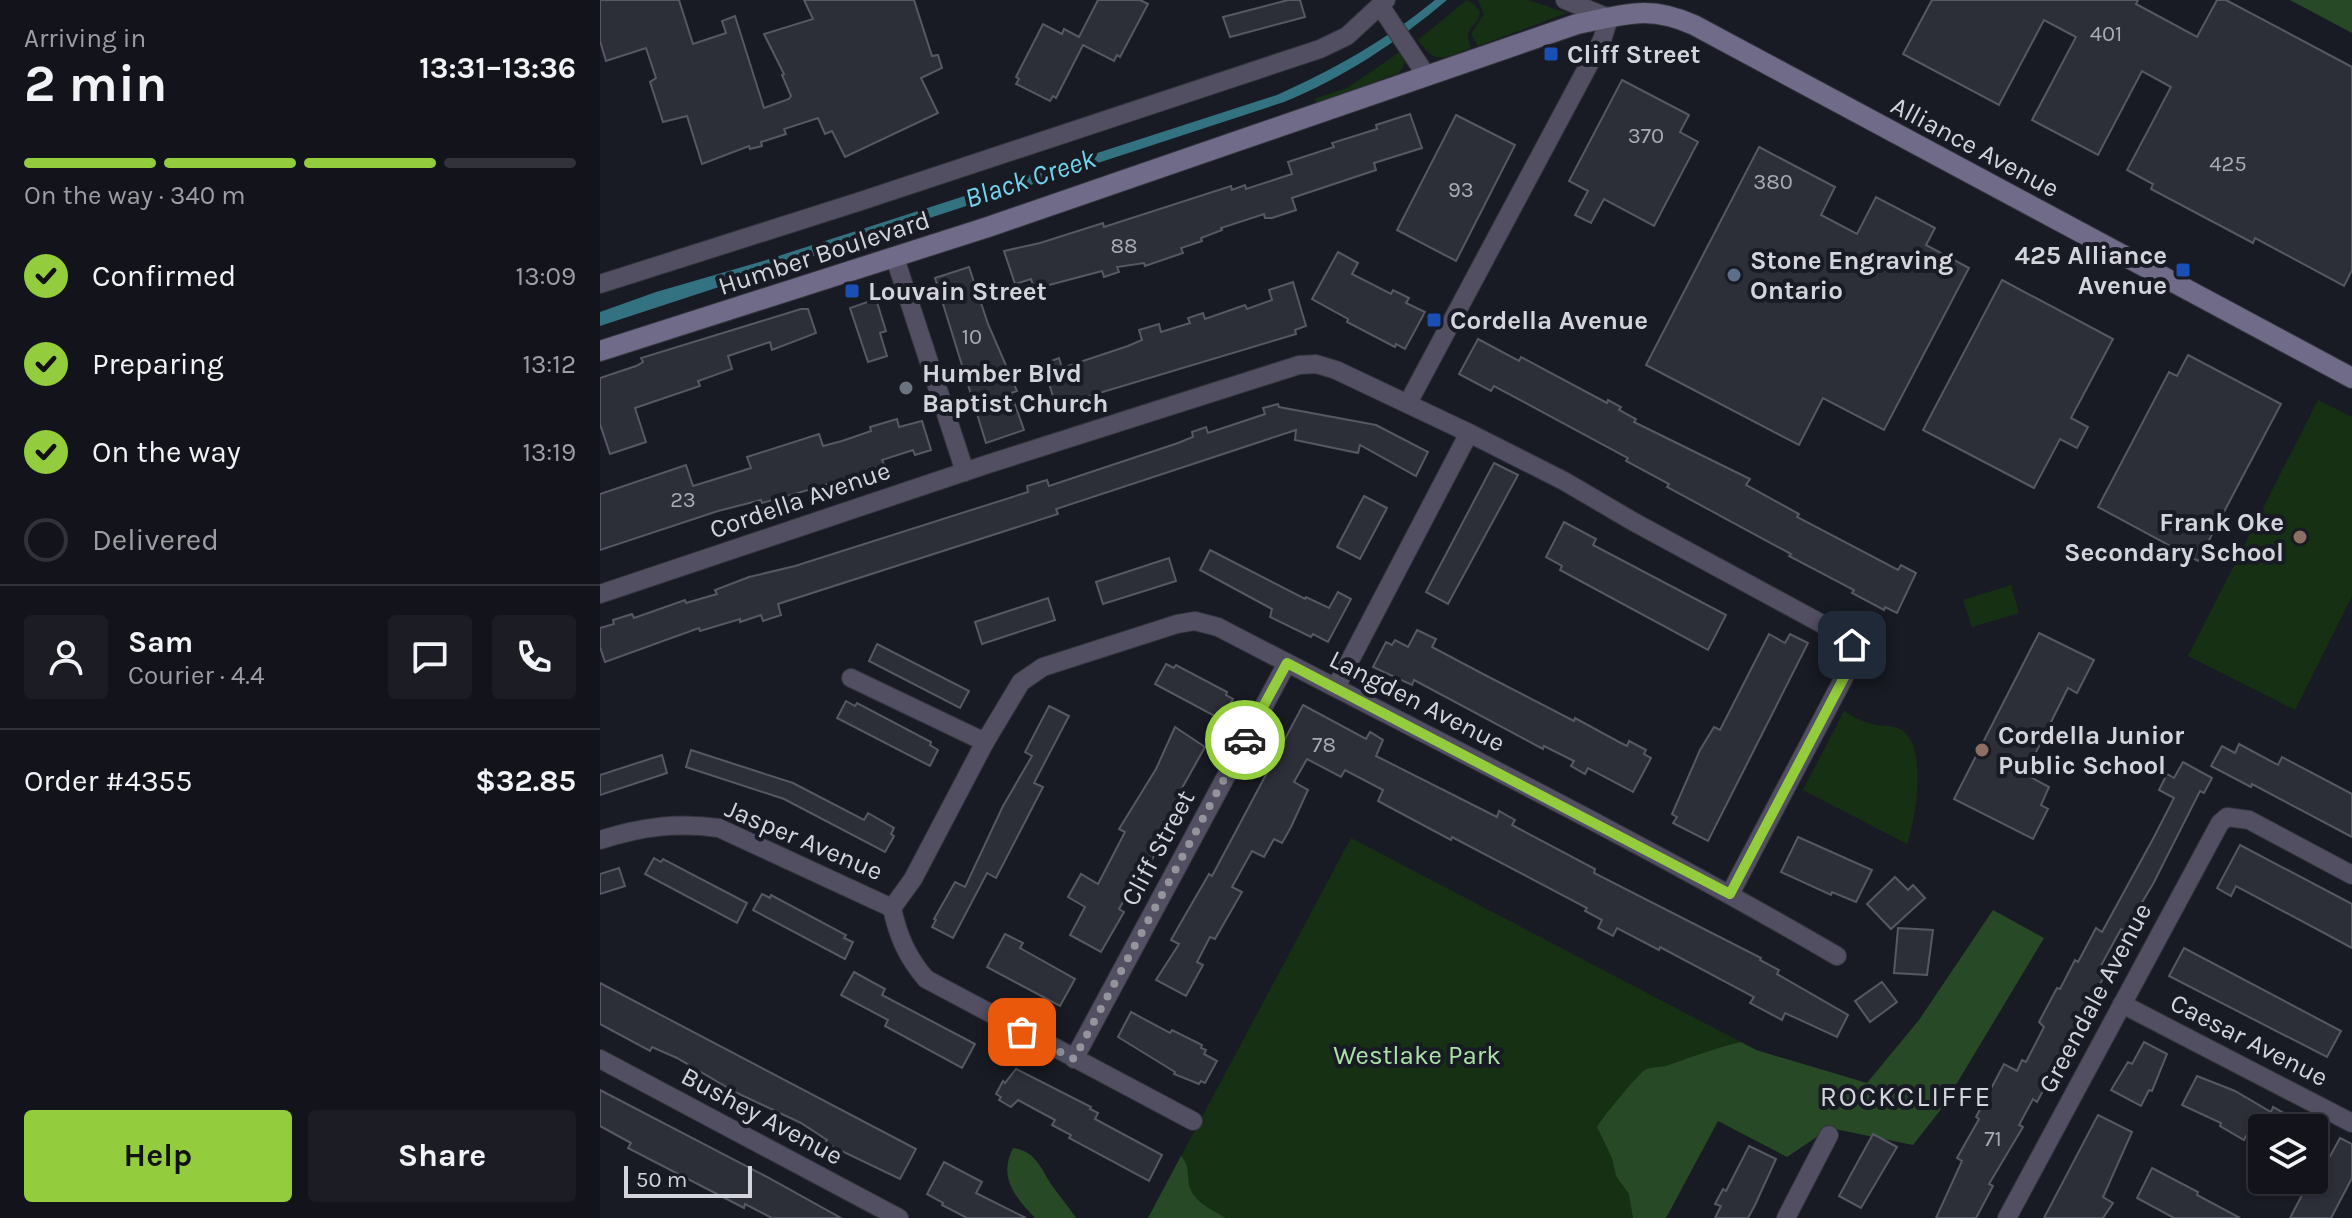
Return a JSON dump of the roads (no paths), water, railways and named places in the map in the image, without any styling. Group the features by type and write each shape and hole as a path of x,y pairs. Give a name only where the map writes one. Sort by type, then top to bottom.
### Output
{"street":[{"path":"1408,403 1600,45 1609,18 1565,0"},
{"name":"Humber Boulevard","path":"600,284 1320,49 1347,36 1386,10 1426,75"},
{"name":"Alliance Avenue","path":"1609,18 1644,11 1668,13 1694,25 2352,378"},
{"name":"Humber Boulevard","path":"600,351 895,258 1577,24 1609,18"},
{"path":"895,258 965,472"},
{"name":"Cordella Avenue","path":"600,594 965,472 1299,365 1316,364 1408,403 1564,481 1848,638 1852,645 1849,668 1730,894"},
{"path":"1336,687 1469,433"},
{"name":"Langden Avenue","path":"892,908 913,879 985,742 1021,682 1043,667 1195,621 1218,627 1336,687 1730,894 1837,956"},
{"name":"Cliff Street","path":"1074,1059 1287,663"},
{"path":"851,678 985,742"},
{"name":"Greendale Avenue","path":"2007,1218 2220,823 2227,817 2240,818 2352,875"},
{"name":"Jasper Avenue","path":"600,840 655,825 690,824 719,828 892,908 910,961 926,979 1193,1121"},
{"name":"Caesar Avenue","path":"2122,1004 2352,1123"},
{"name":"Bushey Avenue","path":"600,1059 899,1218"},
{"path":"1786,1218 1829,1135"}],"water":[{"name":"Black Creek","path":"1435,0 1447,0 1370,57 1284,102 600,326 600,312 656,292 763,261 1277,95 1359,53"}],"place":[{"name":"Cliff Street","path":"1551,54"},
{"name":"425 Alliance Avenue","path":"2183,270"},
{"name":"Stone Engraving Ontario","path":"1734,275"},
{"name":"Louvain Street","path":"852,291"},
{"name":"Cordella Avenue","path":"1434,320"},
{"name":"Humber Blvd Baptist Church","path":"906,388"},
{"name":"Frank Oke Secondary School","path":"2300,537"},
{"name":"Cordella Junior Public School","path":"1982,750"}],"district":[{"name":"ROCKCLIFFE","path":"1906,1096"}],"park label":[{"name":"Westlake Park","path":"1417,1055"}]}
